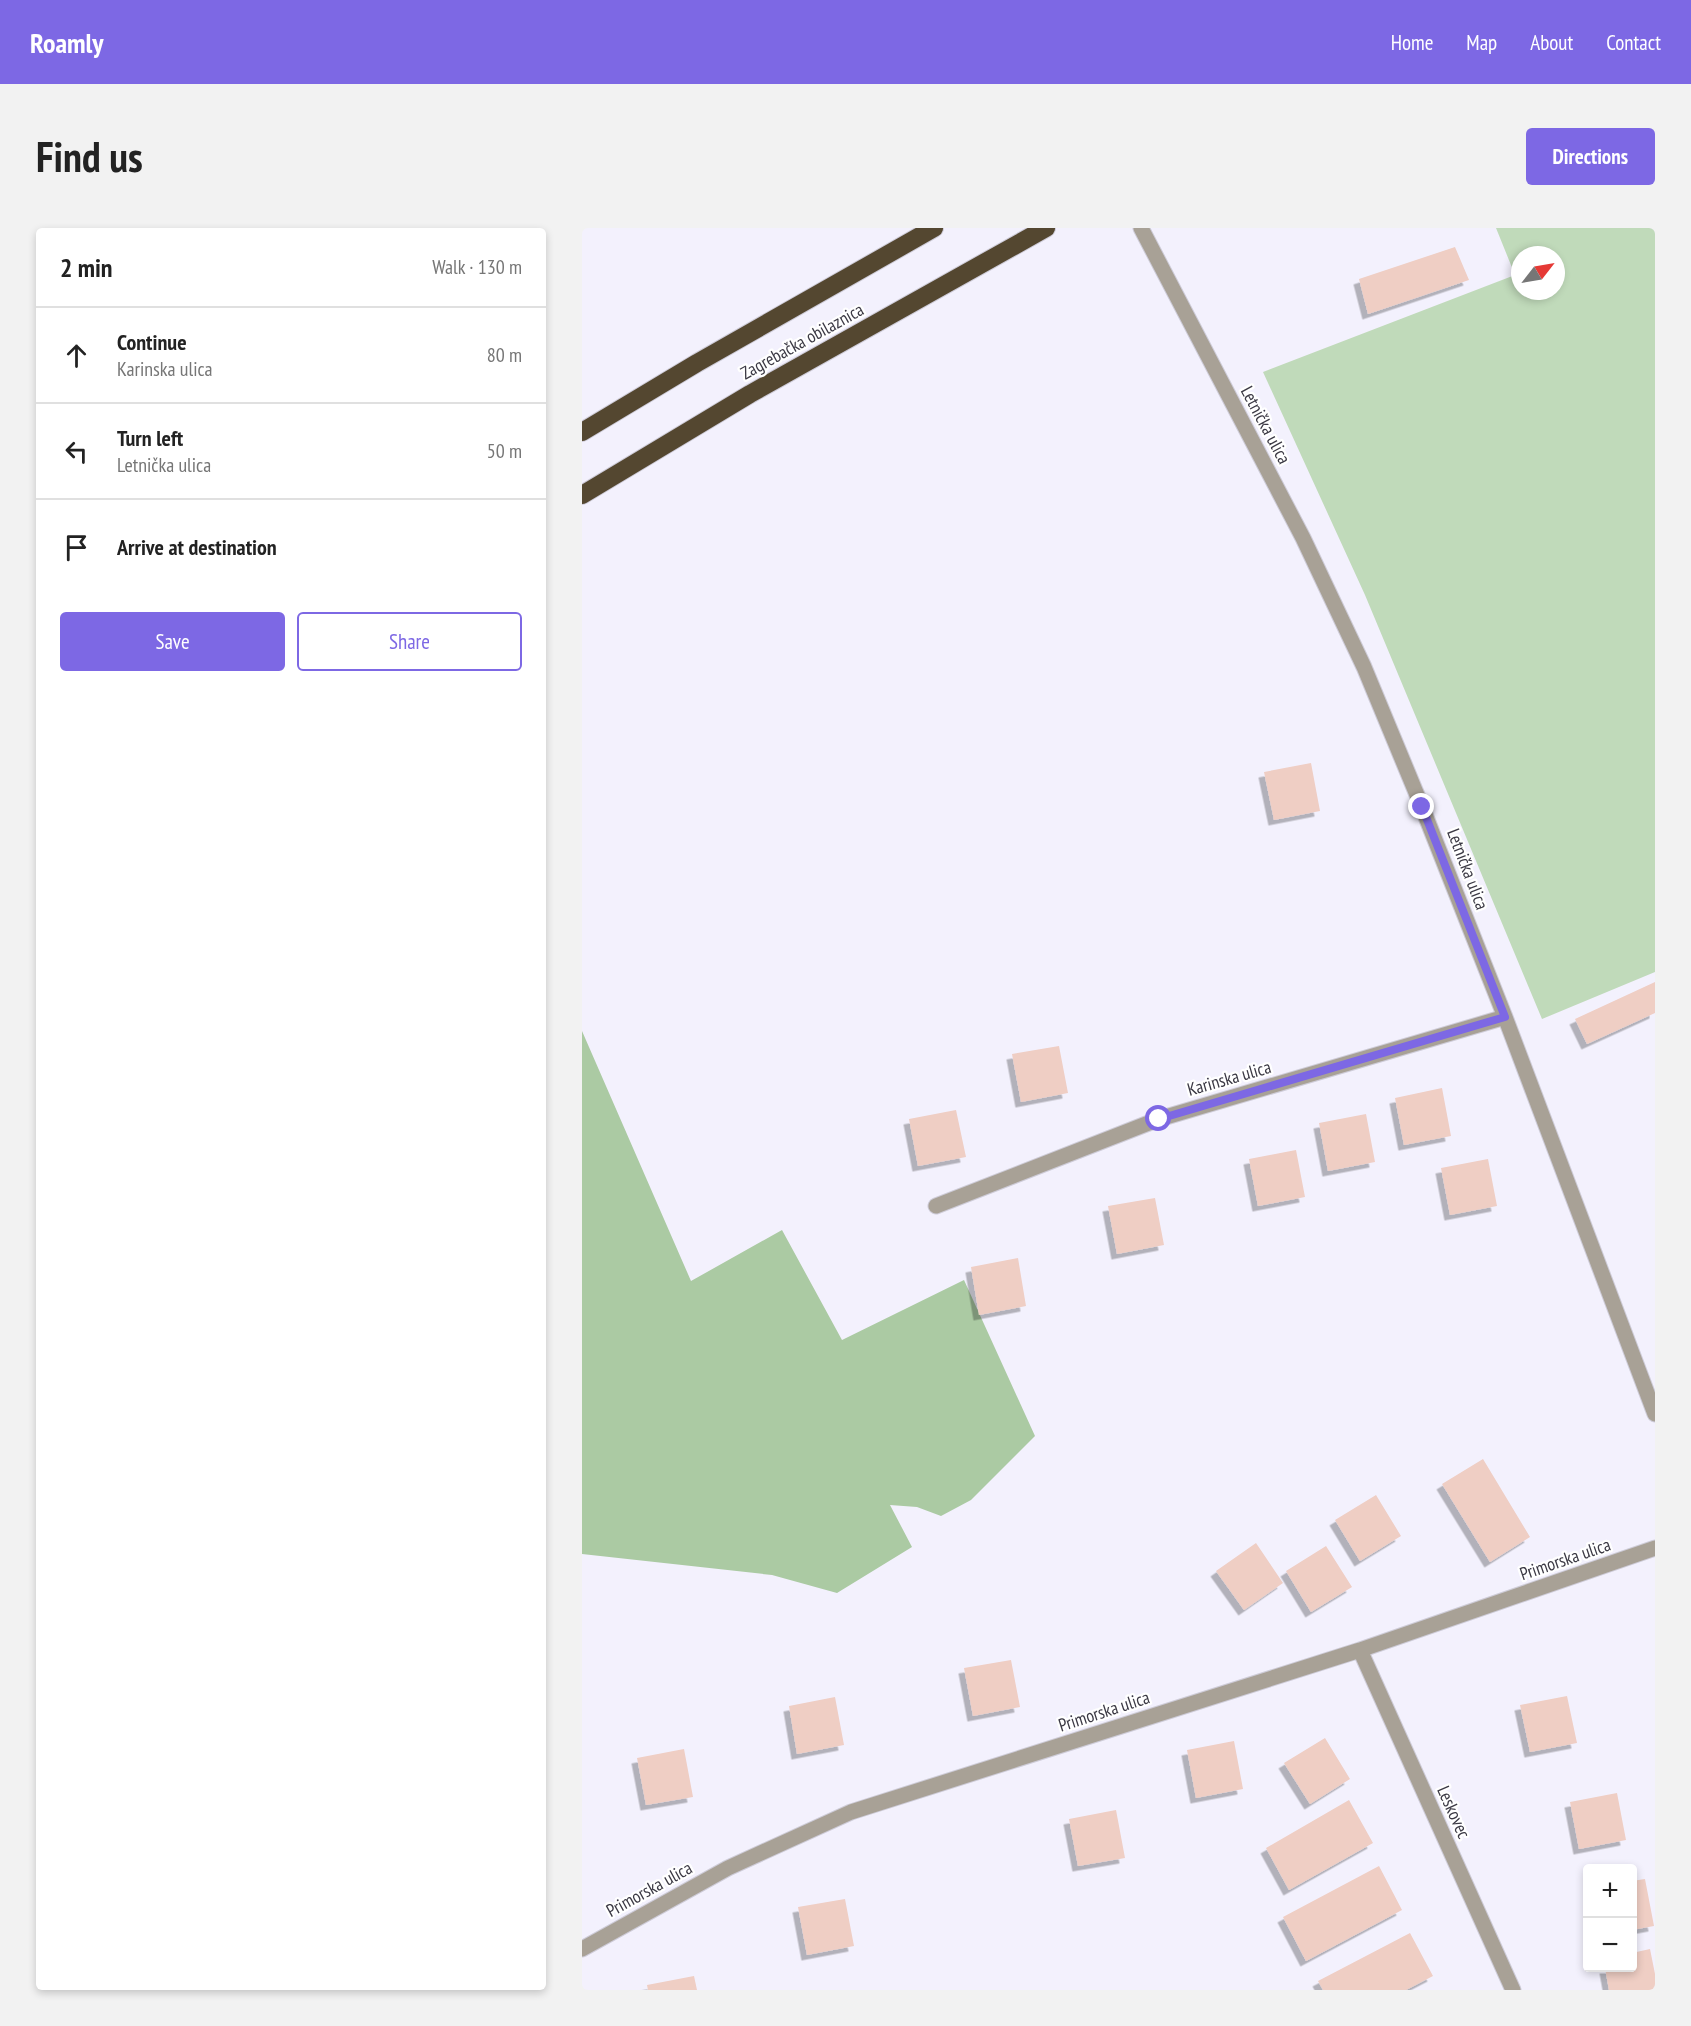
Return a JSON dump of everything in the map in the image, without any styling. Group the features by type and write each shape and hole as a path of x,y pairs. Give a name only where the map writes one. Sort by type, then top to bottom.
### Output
{"highway":[{"name":"Zagrebačka obilaznica","path":"582,432 697,363 934,228"},
{"name":"Zagrebačka obilaznica","path":"582,495 750,394 1046,228"}],"street":[{"name":"Letnička ulica","path":"1141,228 1303,538 1364,667 1505,1017 1655,1414"},
{"name":"Karinska ulica","path":"936,1206 1159,1119 1505,1017"},
{"name":"Primorska ulica","path":"582,1949 728,1868 851,1812 1360,1650 1655,1548"},
{"name":"Leskovec","path":"1360,1650 1512,1990"}],"green space":[{"path":"1496,228 1655,228 1655,972 1542,1019 1365,595 1263,372 1511,277 1511,300 1565,300 1565,246 1511,246 1511,265"},
{"path":"582,1031 691,1281 782,1230 842,1340 964,1280 1035,1436 971,1500 941,1516 917,1507 890,1505 912,1547 837,1593 772,1575 582,1554"}],"building":[{"path":"1455,247 1469,280 1368,314 1359,279"},
{"path":"1311,763 1320,811 1274,820 1264,772"},
{"path":"1655,982 1655,1013 1587,1044 1575,1019"},
{"path":"1059,1046 1068,1093 1021,1102 1012,1054"},
{"path":"1442,1088 1451,1136 1404,1145 1395,1098"},
{"path":"956,1110 966,1157 918,1166 909,1119"},
{"path":"1366,1114 1375,1162 1328,1171 1319,1123"},
{"path":"1296,1150 1305,1197 1258,1206 1249,1159"},
{"path":"1488,1159 1497,1206 1450,1215 1441,1168"},
{"path":"1155,1198 1164,1245 1117,1254 1108,1206"},
{"path":"1018,1258 1026,1306 979,1315 971,1267"},
{"path":"1483,1459 1530,1537 1490,1562 1442,1484"},
{"path":"1376,1495 1401,1536 1360,1561 1335,1520"},
{"path":"1256,1543 1283,1583 1244,1610 1216,1571"},
{"path":"1326,1546 1352,1587 1311,1612 1286,1571"},
{"path":"1011,1660 1020,1707 973,1716 964,1668"},
{"path":"1567,1696 1577,1743 1530,1752 1520,1705"},
{"path":"835,1697 844,1745 797,1754 789,1706"},
{"path":"1325,1738 1350,1779 1310,1804 1284,1763"},
{"path":"1234,1741 1243,1789 1196,1798 1187,1750"},
{"path":"684,1749 693,1797 646,1805 637,1758"},
{"path":"1617,1793 1626,1840 1579,1849 1570,1802"},
{"path":"1349,1800 1373,1843 1289,1890 1266,1848"},
{"path":"1116,1810 1125,1858 1078,1866 1069,1819"},
{"path":"1379,1866 1402,1910 1306,1961 1283,1917"},
{"path":"1645,1879 1654,1926 1637,1929 1637,1918 1637,1880"},
{"path":"845,1899 854,1946 807,1955 798,1907"},
{"path":"1410,1933 1433,1976 1406,1990 1323,1990 1318,1981"},
{"path":"1650,1949 1655,1974 1655,1990 1609,1990 1606,1972 1637,1972 1637,1952"},
{"path":"694,1976 697,1990 648,1990 647,1985"}],"route":[{"path":"1159,1119 1505,1017 1422,807"}]}
